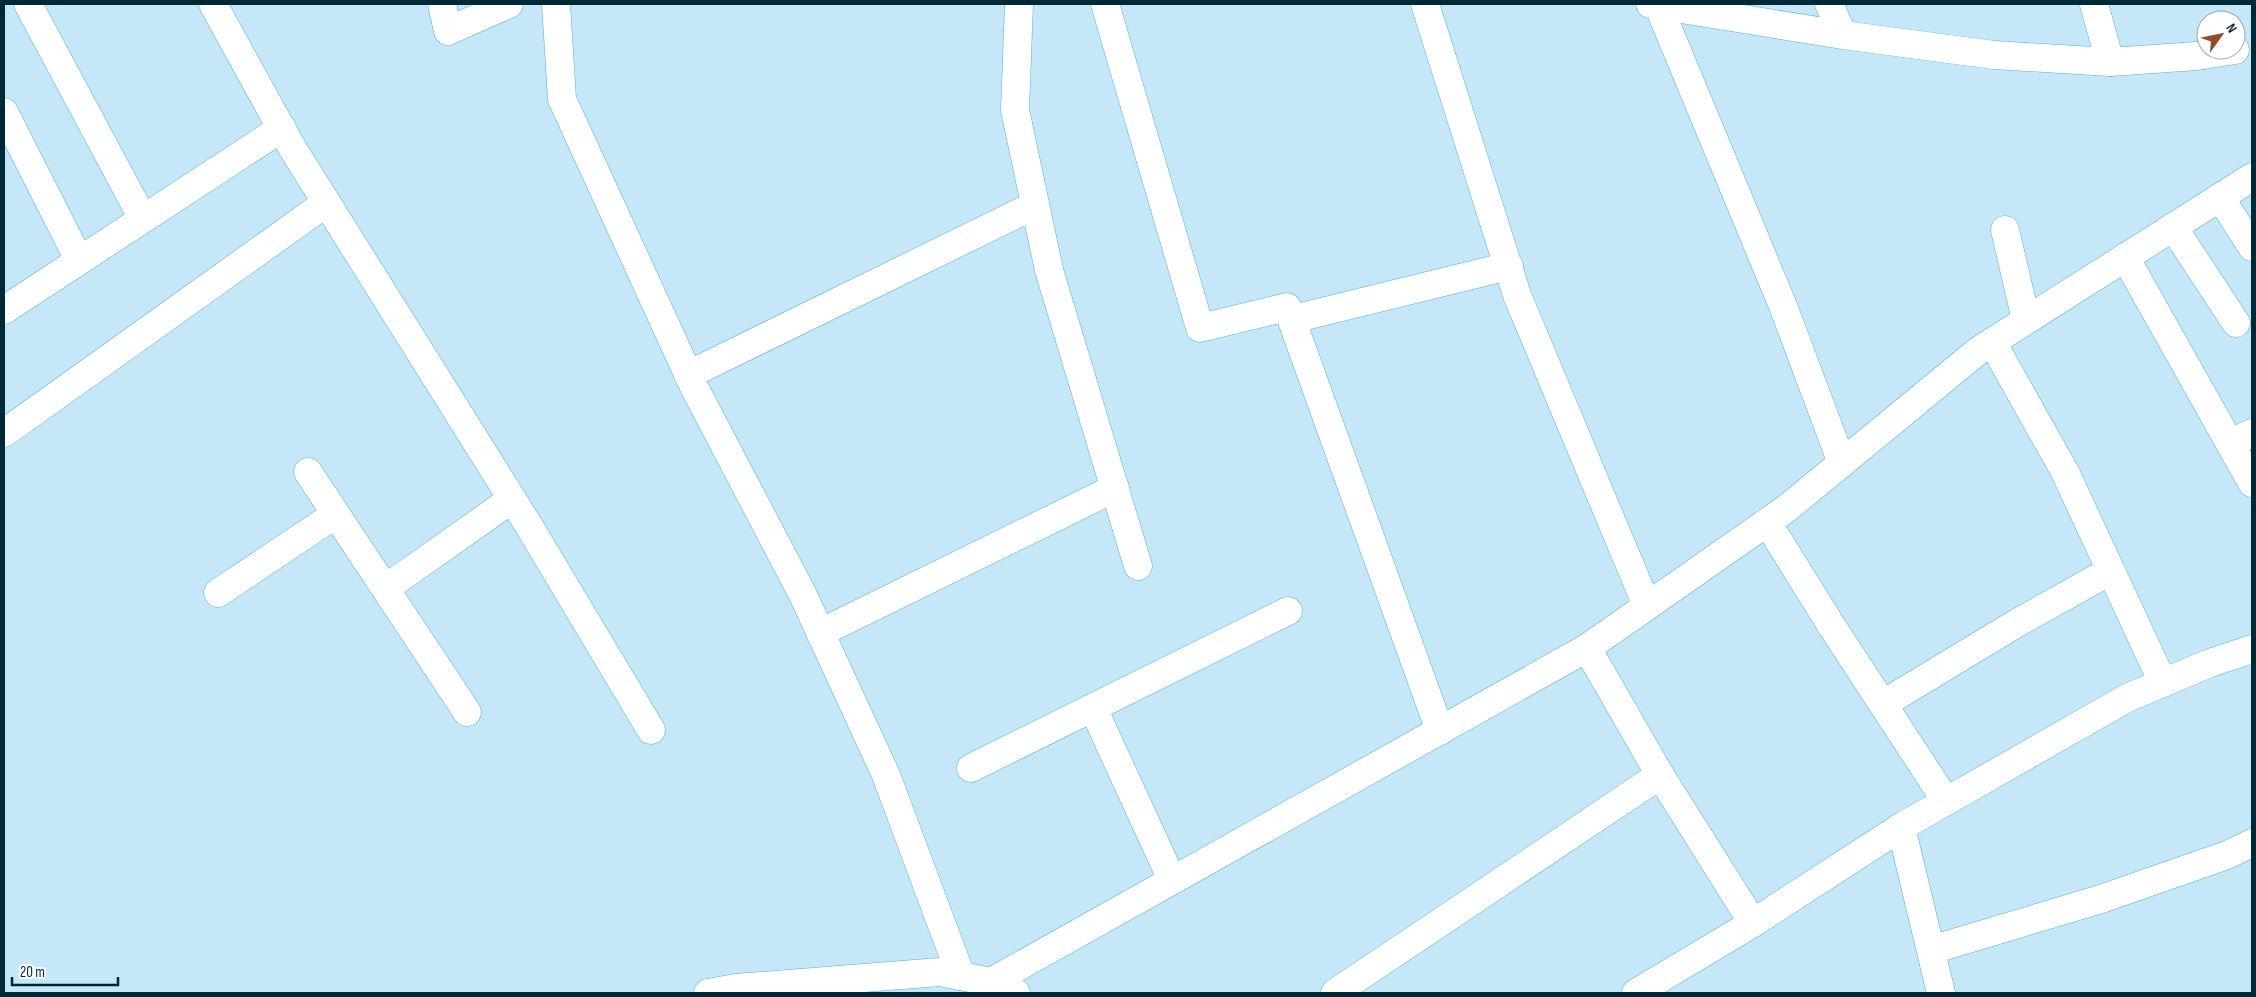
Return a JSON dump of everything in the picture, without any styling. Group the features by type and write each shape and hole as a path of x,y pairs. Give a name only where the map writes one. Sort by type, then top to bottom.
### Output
{"street":[{"path":"28,4 143,219"},
{"path":"213,4 282,128 326,202 512,498 651,730"},
{"path":"442,4 448,31 509,4"},
{"path":"556,4 562,99 688,375 820,633 886,775 961,976"},
{"path":"1019,4 1015,110 1049,270 1138,566"},
{"path":"1105,4 1200,328 1287,307 1293,319 1440,730"},
{"path":"1425,4 1517,295 1647,606"},
{"path":"1829,4 1843,35"},
{"path":"2094,4 2110,62"},
{"path":"1654,5 1843,35 1994,55 2110,62 2196,56"},
{"path":"1654,5 1783,306 1842,463"},
{"path":"4,112 79,260"},
{"path":"4,310 282,128"},
{"path":"991,982 1587,648 1767,522 1992,342 2252,176"},
{"path":"2220,197 2252,247"},
{"path":"4,433 326,202"},
{"path":"688,375 1035,204"},
{"path":"2174,227 2236,323"},
{"path":"2005,230 2026,320"},
{"path":"2125,258 2242,438 2252,483"},
{"path":"1293,319 1509,266"},
{"path":"1992,342 2065,472 2163,683"},
{"path":"308,472 467,712"},
{"path":"820,633 1114,488"},
{"path":"386,588 512,498"},
{"path":"218,593 336,514"},
{"path":"1767,522 1946,801"},
{"path":"1883,704 2017,623 2110,571"},
{"path":"971,768 1288,611"},
{"path":"1587,648 1660,776 1753,923"},
{"path":"1636,993 1753,923 1901,827 2127,698 2210,663 2252,649"},
{"path":"1093,708 1172,880"},
{"path":"1335,993 1660,776"},
{"path":"1901,827 1940,993"},
{"path":"1931,950 2101,899 2228,855 2252,843"},
{"path":"708,993 736,988 884,974 940,972 991,982 1016,993"}]}
